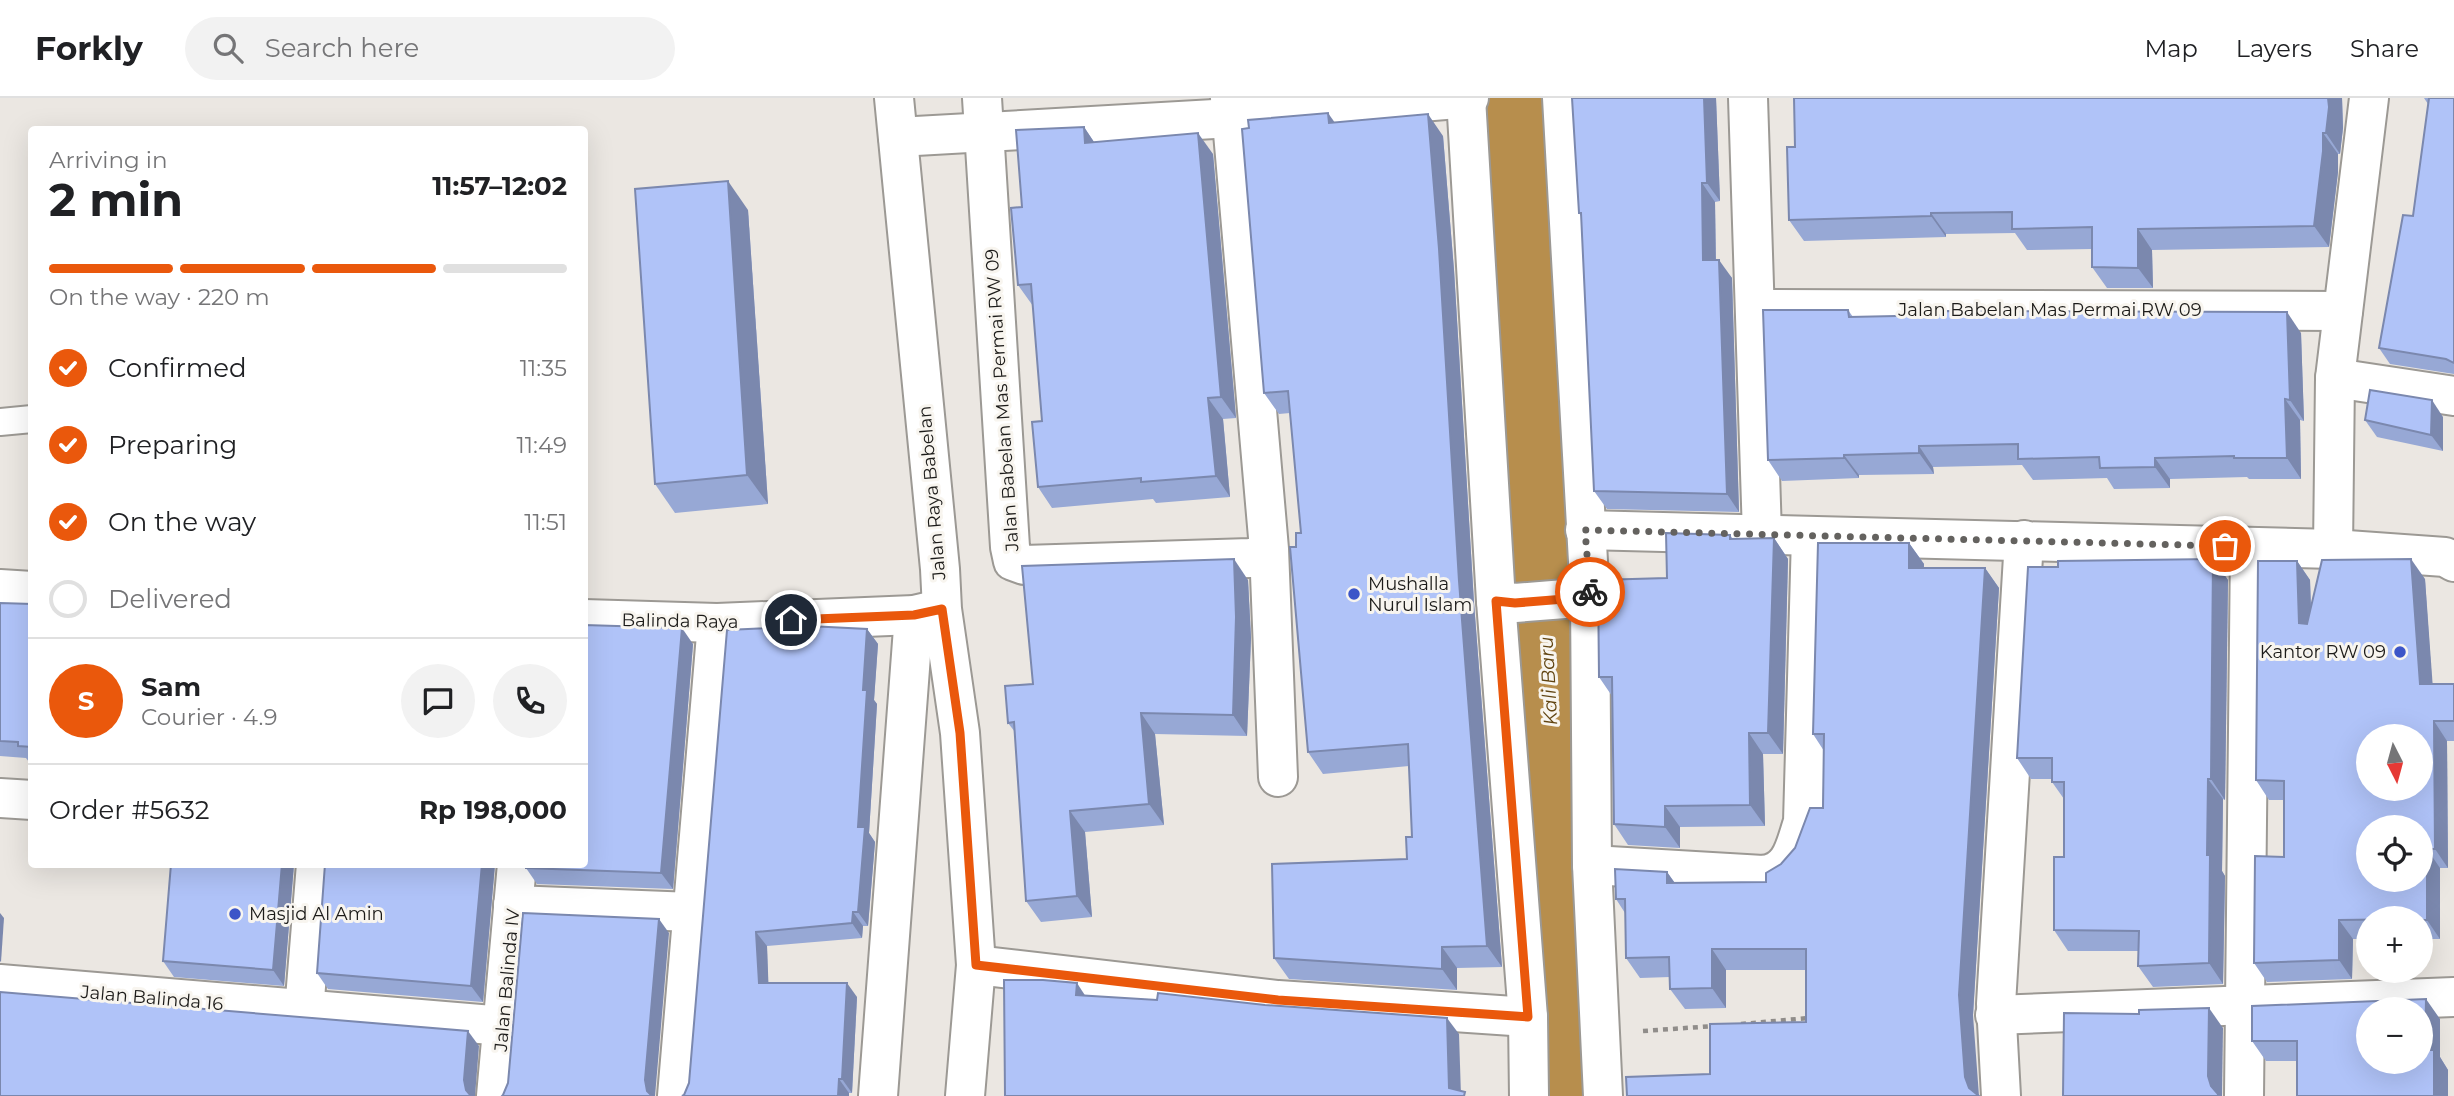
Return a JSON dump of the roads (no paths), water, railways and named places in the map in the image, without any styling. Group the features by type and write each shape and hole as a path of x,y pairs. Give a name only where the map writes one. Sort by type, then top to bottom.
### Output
{"street":[{"name":"Jalan Raya Babelan","path":"894,98 940,569 928,612 960,733 976,965 965,1096"},
{"path":"898,136 984,115 1467,98 1505,602 1528,1017 1529,1096"},
{"path":"1562,98 1585,530 1592,865 1603,1096"},
{"path":"1748,98 1762,535"},
{"path":"2333,549 2335,378 2369,98"},
{"path":"1231,108 1269,555 1278,777"},
{"name":"Jalan Babelan Mas Permai RW 09","path":"984,115 1013,561 1024,565 1250,558 1269,555"},
{"name":"Jalan Babelan Mas Permai RW 09","path":"1756,309 2343,311"},
{"path":"2335,378 2454,396"},
{"path":"1585,530 2333,549 2445,557 2454,562"},
{"path":"1592,865 1763,875 1780,871 1786,865 1803,822 1811,536"},
{"path":"2001,1096 1995,1015 2024,540"},
{"path":"2244,1096 2250,547"},
{"path":"0,589 28,591"},
{"path":"1505,602 1585,597"},
{"path":"878,1096 928,612"},
{"name":"Balinda Raya","path":"588,619 717,624 928,612"},
{"path":"677,1096 717,624"},
{"path":"0,798 28,800"},
{"path":"304,1011 316,868"},
{"name":"Jalan Balinda IV","path":"496,1096 517,868"},
{"path":"513,905 692,912"},
{"path":"976,965 1278,1000 1528,1017"},
{"name":"Jalan Balinda 16","path":"0,985 503,1026"},
{"path":"1995,1015 2454,997"}],"lane":[{"path":"0,422 28,419"}],"waterway":[{"name":"Kali Baru","path":"1514,98 1572,1096"}],"place":[{"name":"Mushalla Nurul Islam","path":"1354,594"},
{"name":"Kantor RW 09","path":"2400,652"},
{"name":"Masjid Al Amin","path":"235,914"}]}
